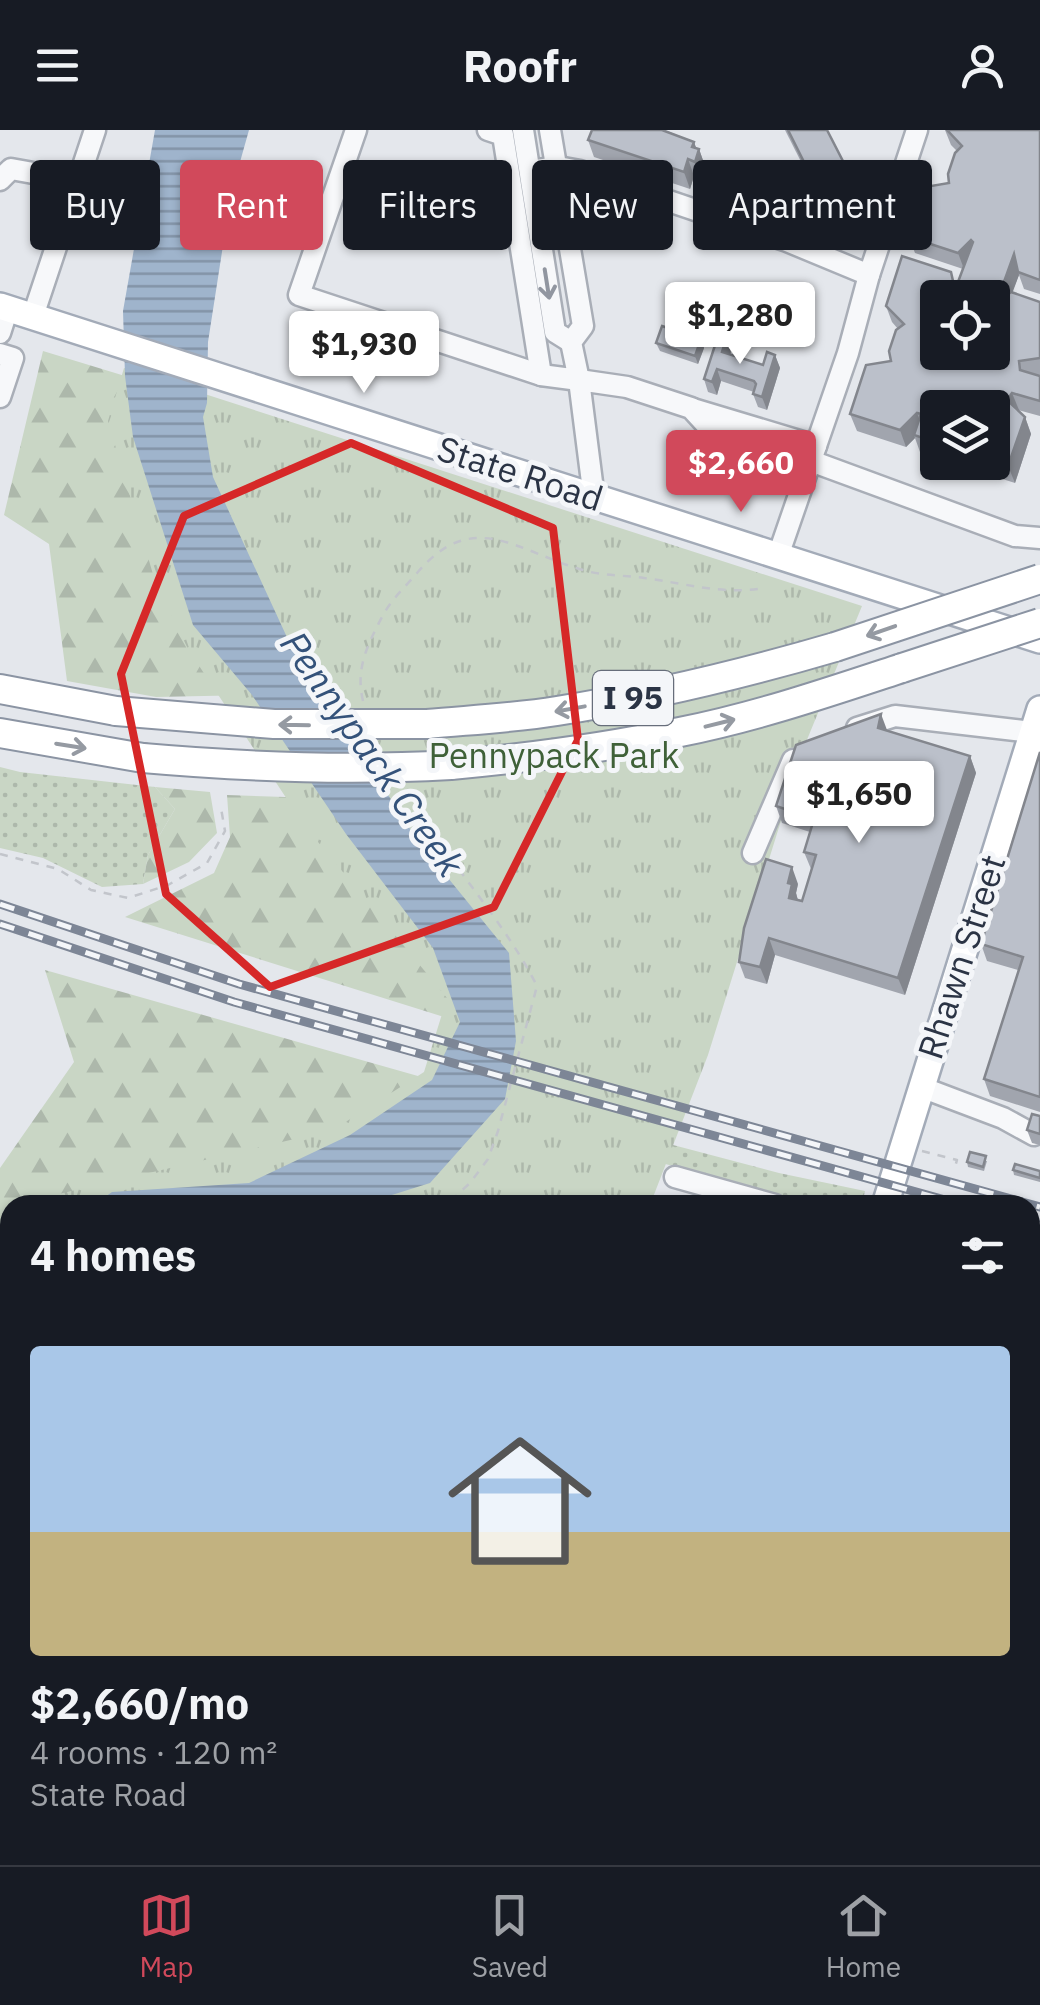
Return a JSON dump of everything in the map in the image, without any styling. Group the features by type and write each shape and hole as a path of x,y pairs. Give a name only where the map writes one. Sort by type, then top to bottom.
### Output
{"highway":[{"name":"I 95","path":"0,688 116,711 274,724 427,724 553,712 737,676 1040,578"},
{"name":"I 95","path":"0,733 143,758 261,767 391,768 554,755 680,732 783,707 1040,623"}],"main road":[{"name":"State Road","path":"10,316 101,339 1040,640"},
{"name":"Rhawn Street","path":"888,1195 1036,720"}],"street":[{"path":"85,160 95,130"},
{"path":"356,130 299,295 541,375 627,388 691,408 1015,536 1040,538"},
{"path":"488,130 503,135 541,375"},
{"path":"523,130 555,332 572,342"},
{"path":"550,130 556,160"},
{"path":"778,556 848,353 917,130"},
{"path":"0,180 11,169 30,172"},
{"path":"673,204 787,241 869,275"},
{"path":"10,316 43,250"},
{"path":"571,250 583,326 572,342 594,498"},
{"path":"0,354 12,358 0,397"},
{"path":"691,408 718,434 812,458"},
{"path":"843,732 894,716 1036,720"},
{"path":"753,853 794,758 808,744"},
{"path":"921,1086 1003,1118 1034,1135"},
{"path":"676,1177 740,1195"}],"path":[{"path":"363,701 358,682 360,665 390,602 434,552 461,539 479,536 500,541 588,572 702,589 758,589"},
{"path":"402,779 437,841 520,951 537,986 488,1159 457,1195"},
{"path":"0,854 58,868 92,890 128,898 168,886 207,862 225,831 221,808"},
{"path":"926,1151 957,1160 955,1167"}],"highlighted area":[{"path":"351,443 553,528 578,740 494,907 270,987 166,894 121,674 184,516"}],"green space":[{"path":"43,351 125,376 252,695 156,697 67,681 49,544 4,515"},
{"name":"Pennypack Park","path":"124,368 862,606 804,747 708,1055 654,1195 54,1195 333,1130 424,1072 447,998 304,825 188,649 155,581 108,421"},
{"path":"0,767 155,787 175,809 148,855 143,884 102,887 43,858 0,848"},
{"path":"155,787 210,792 217,833 189,862 143,884 148,855 175,809"},
{"path":"227,795 316,798 433,948 460,1022 125,917 214,873 230,837"},
{"path":"45,970 432,1080 350,1135 131,1195 0,1195 0,1168 74,1062"},
{"path":"639,1136 865,1191 864,1195 779,1195 658,1162 623,1195 617,1195"}],"water":[{"path":"155,130 249,130 241,160 180,160 180,250 222,250 208,342 207,403 203,417 213,477 303,672 329,704 418,841 509,953 516,1041 505,1099 430,1183 392,1195 108,1195 249,1183 350,1135 432,1080 460,1022 433,948 346,834 252,695 193,625 133,437 125,376 123,311 134,250 160,250 160,160 150,160"}],"building":[{"path":"592,130 662,130 694,142 692,147 699,149 696,160 688,159 684,172 673,168 673,160 648,160 588,140"},
{"path":"788,130 827,130 842,160 803,160"},
{"path":"947,130 1040,130 1040,280 1018,272 1014,254 1005,280 959,280 973,242 958,253 932,245 932,186 949,183 955,153 962,146"},
{"path":"902,256 951,272 953,280 920,280 920,370 1010,370 1011,292 1040,302 1040,358 1019,361 1020,370 1040,376 1040,401 1012,393 1010,396 1010,390 920,390 920,414 900,430 850,414 866,365 891,361 889,351 896,330 904,324 886,306"},
{"path":"662,326 701,339 695,356 656,343"},
{"path":"718,336 726,339 722,352 763,365 767,352 775,355 762,397 753,394 754,381 717,369 712,382 704,379"},
{"path":"1010,403 1025,417 1010,460"},
{"path":"881,714 878,728 970,756 898,978 769,938 760,967 739,962 744,928 766,859 792,867 789,898 802,901 816,855 804,852 814,819 776,806 796,745"},
{"path":"1040,752 1040,1097 984,1079 1023,957 981,944"},
{"path":"1032,1114 1040,1116 1040,1134 1027,1130"},
{"path":"970,1152 986,1156 983,1167 967,1162"},
{"path":"1015,1164 1040,1171 1040,1178 1013,1170"}],"railway":[{"path":"0,904 239,984 997,1195"},
{"path":"0,924 234,1002 927,1195"}],"water label":[{"name":"Pennypack Creek","path":"372,754"}]}
